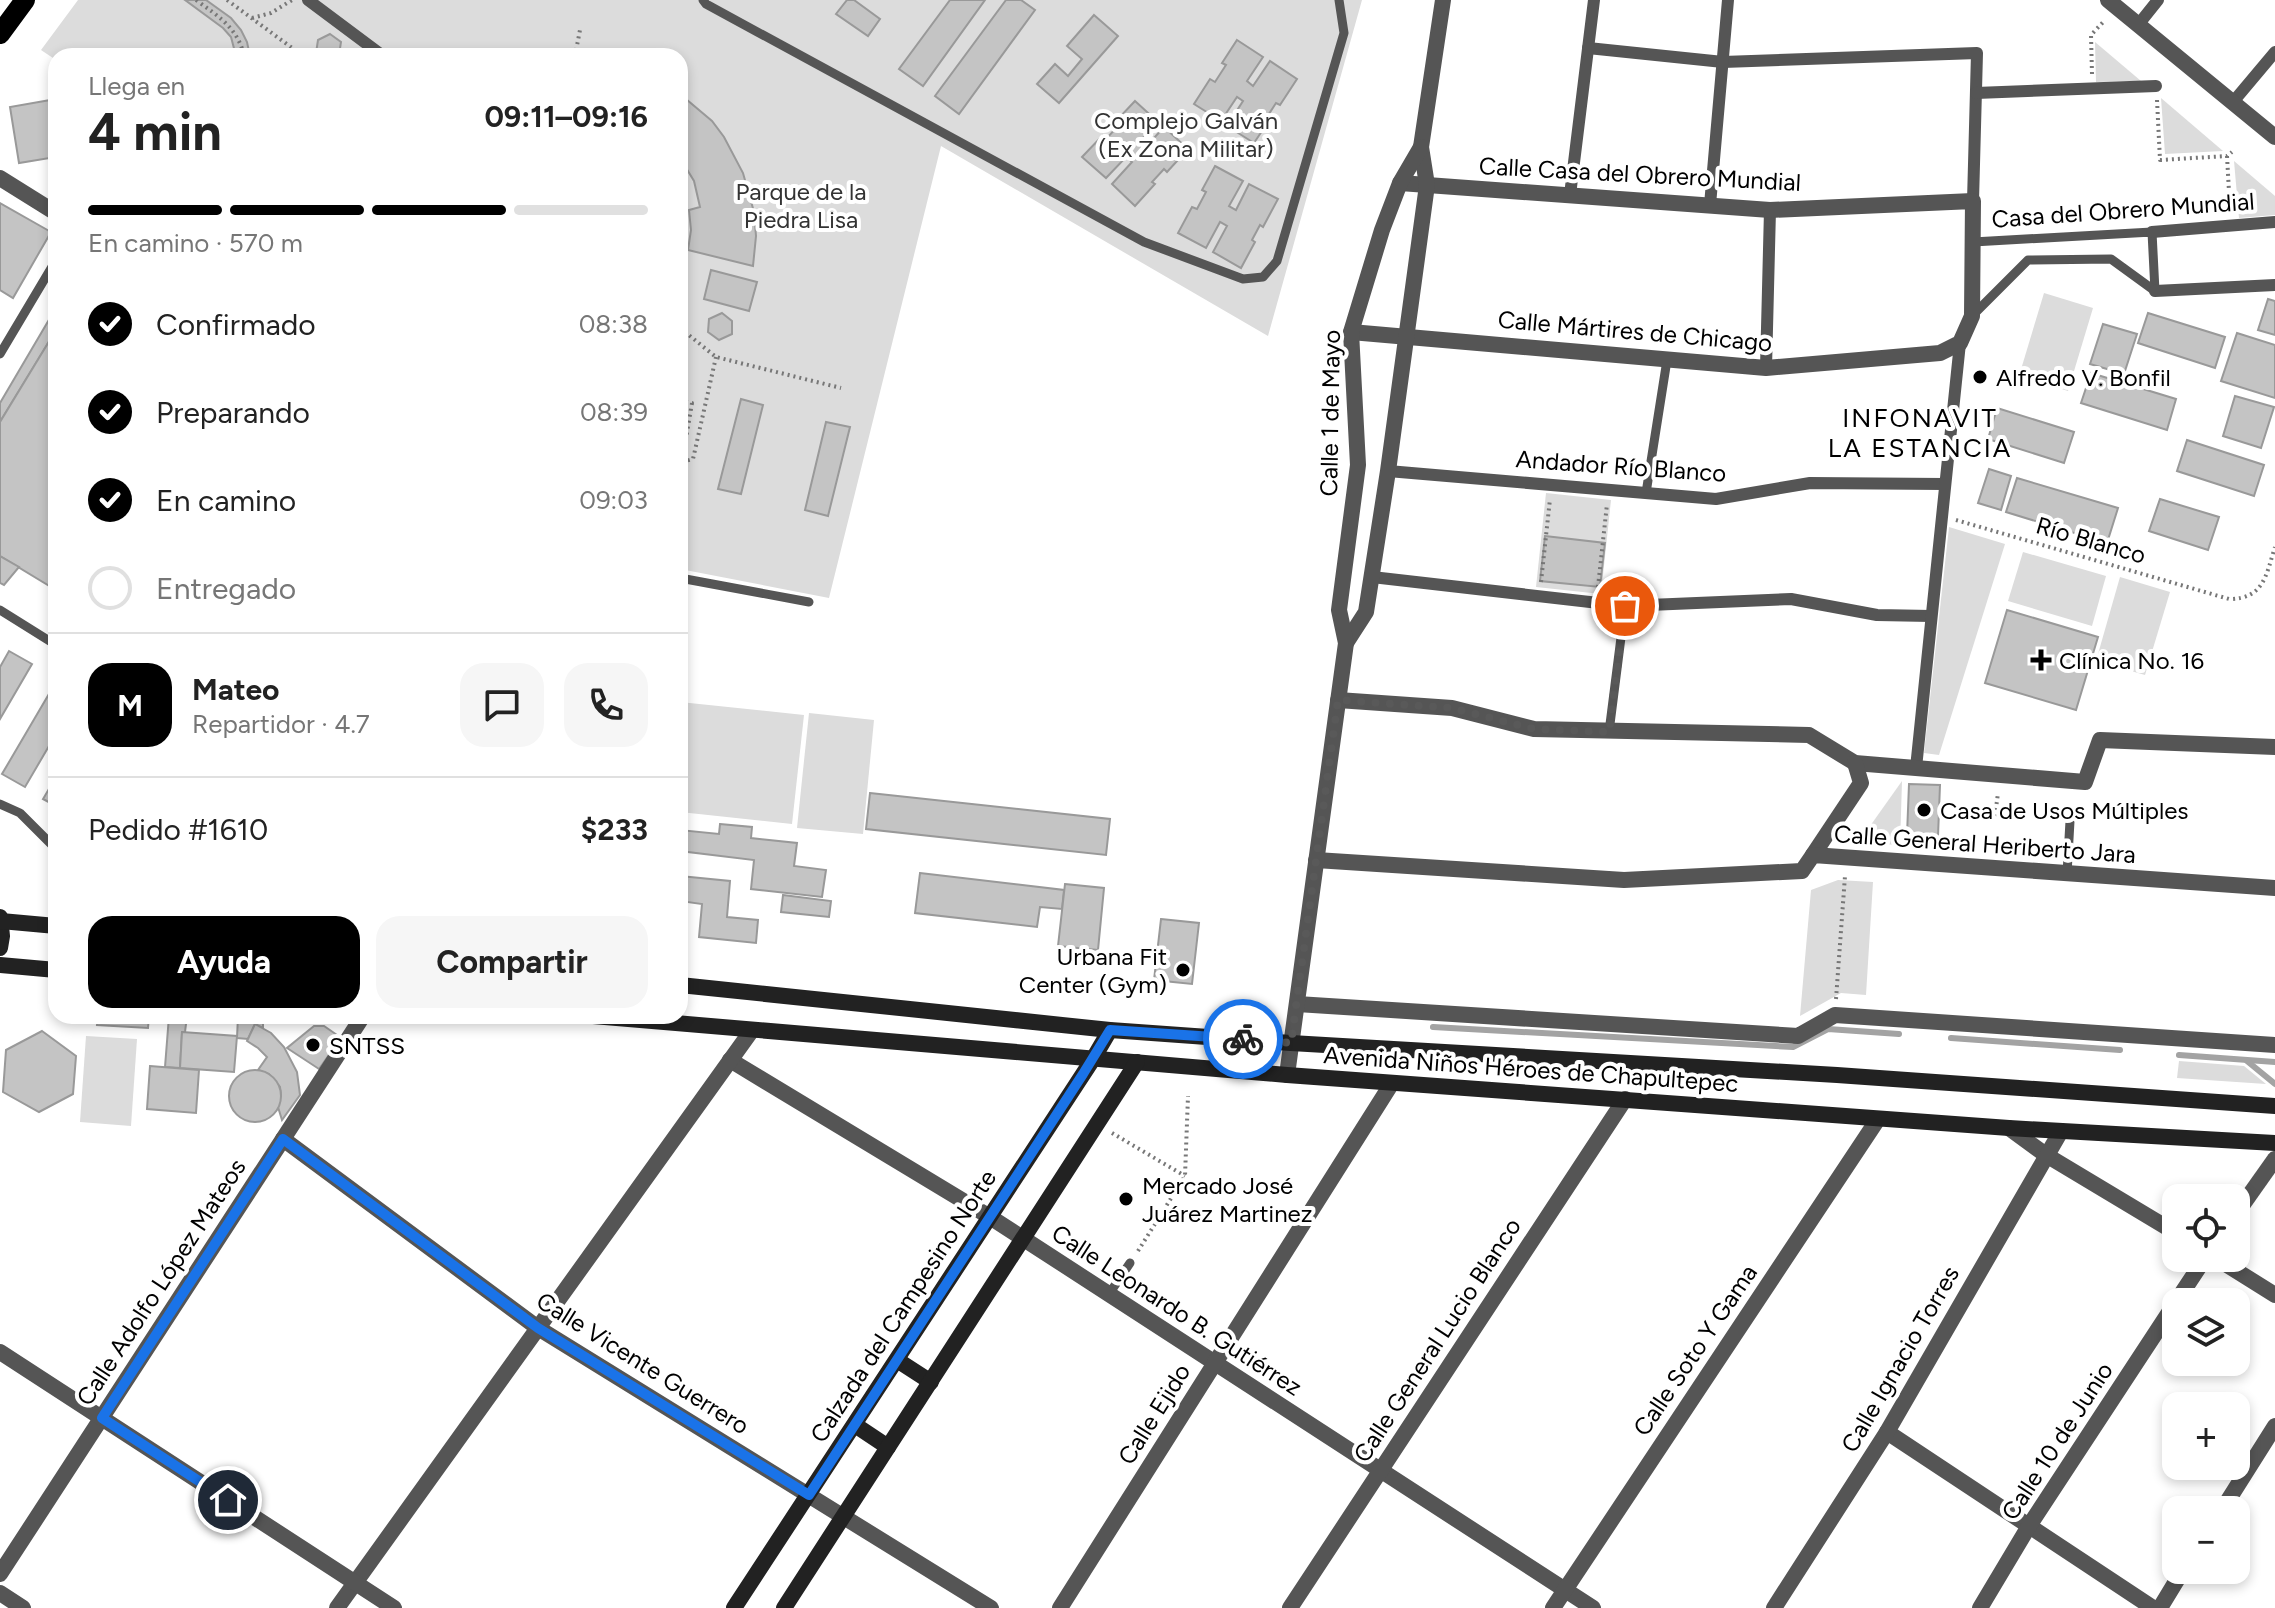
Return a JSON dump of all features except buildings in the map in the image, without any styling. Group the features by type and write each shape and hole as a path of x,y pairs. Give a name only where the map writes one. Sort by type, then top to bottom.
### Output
{"main road":[{"path":"0,34 25,0"},
{"path":"0,948 1,919 48,925"},
{"path":"0,965 48,969"},
{"name":"Avenida Niños Héroes de Chapultepec","path":"688,986 1110,1030 1852,1076 2275,1106"},
{"name":"Avenida Niños Héroes de Chapultepec","path":"684,1024 1392,1083 2009,1128 2275,1143"},
{"name":"Calzada del Campesino Norte","path":"734,1608 1110,1030"},
{"path":"784,1608 1137,1062"},
{"path":"897,1360 931,1382"},
{"path":"855,1425 888,1447"}],"street":[{"path":"308,0 372,48"},
{"name":"Calle 1 de Mayo","path":"1346,643 1366,612 1388,471 1427,185 1421,147 1443,0"},
{"path":"1570,195 1594,0"},
{"path":"1710,205 1728,0"},
{"path":"2138,25 2158,0"},
{"path":"2112,3 2275,137"},
{"path":"1588,48 1723,62 1977,53 1972,316 1960,343 1916,768"},
{"path":"2233,102 2275,52"},
{"path":"1976,93 2156,86"},
{"name":"Calle 1 de Mayo","path":"1287,1075 1346,643 1339,610 1358,465 1351,332 1382,230 1400,183 1421,147"},
{"path":"0,178 48,208"},
{"name":"Calle Casa del Obrero Mundial","path":"1400,183 1770,210 1973,201"},
{"path":"1766,368 1770,210"},
{"name":"Casa del Obrero Mundial","path":"2152,232 2275,222"},
{"path":"2155,291 2275,285"},
{"name":"Calle Mártires de Chicago","path":"1351,332 1766,368 1940,353 1960,343"},
{"name":"Andador Río Blanco","path":"1388,471 1716,499 1810,483 1945,484"},
{"path":"1372,577 1625,606 1791,599 1877,615 1931,616"},
{"path":"1338,700 1452,708 1534,729 1809,735 1855,763 2085,782 2100,740 2275,747"},
{"path":"1813,855 1861,783 1855,763"},
{"name":"Calle General Heriberto Jara","path":"1316,860 1624,880 1802,871 1813,855 2275,888"},
{"path":"1297,1004 1798,1036 1835,1015 2275,1045"},
{"name":"Calle Adolfo López Mateos","path":"0,1574 358,1024"},
{"path":"337,1608 752,1030"},
{"name":"Calle Leonardo B. Gutiérrez","path":"730,1060 990,1217 1593,1608"},
{"name":"Calle Ejido","path":"1060,1608 1392,1083"},
{"name":"Calle General Lucio Blanco","path":"1290,1608 1625,1099"},
{"name":"Calle Soto Y Gama","path":"1553,1608 1878,1119"},
{"path":"2009,1128 2046,1155 2162,1225"},
{"name":"Calle Ignacio Torres","path":"1774,1608 1887,1432 2061,1131"},
{"name":"Calle Vicente Guerrero","path":"283,1139 538,1328 991,1608"},
{"path":"2250,1194 2275,1159"},
{"path":"2238,1272 2275,1295"},
{"name":"Calle 10 de Junio","path":"1980,1608 2029,1526 2162,1323"},
{"path":"0,1352 394,1608"},
{"path":"2231,1496 2275,1426"},
{"path":"1887,1432 2153,1608"},
{"path":"2160,1608 2175,1584"},
{"path":"0,1593 23,1608"}],"lane":[{"path":"703,0 1144,242 1243,279 1263,277 1277,261 1344,33 1339,0"},
{"path":"2152,232 2155,291"},
{"name":"Casa del Obrero Mundial","path":"1973,242 2152,232"},
{"path":"1972,316 2028,260 2111,259 2155,291"},
{"path":"0,354 3,340 48,272"},
{"path":"1646,493 1667,360"},
{"path":"688,579 809,602"},
{"path":"1609,732 1625,606"},
{"path":"0,610 48,640"},
{"path":"0,804 20,813 48,841"},
{"path":"2067,874 2070,821"},
{"path":"1109,1294 1130,1263"}],"path":[{"path":"196,0 226,22 236,33 242,48"},
{"path":"227,0 291,47"},
{"path":"252,18 271,13 292,0"},
{"path":"2092,88 2091,35 2112,3"},
{"path":"577,48 580,30"},
{"path":"2156,86 2160,160 2229,154 2231,226"},
{"path":"688,334 716,357 841,388"},
{"path":"688,460 693,459 716,357"},
{"path":"688,402 692,403 688,427"},
{"path":"1539,596 1551,485"},
{"path":"1597,603 1609,490"},
{"name":"Río Blanco","path":"1942,516 2229,599 2243,599 2255,592 2265,579 2275,547"},
{"path":"1835,1015 1847,857"},
{"path":"1130,1263 1185,1176 1188,1096"},
{"path":"1097,1124 1185,1176"}],"green space":[{"path":"78,0 1362,0 1268,336 941,146 829,598 688,571 688,48 48,48 48,55 41,50"},
{"path":"2095,42 2141,81 2096,82"},
{"path":"2161,98 2223,151 2165,154"},
{"path":"2234,161 2275,196 2275,215 2239,218"},
{"path":"2044,293 2093,308 2068,391 2019,376"},
{"path":"1546,493 1611,500 1601,594 1536,587"},
{"path":"1949,527 2005,544 1939,755 1924,753"},
{"path":"2023,552 2106,576 2092,626 2008,601"},
{"path":"2120,577 2170,592 2145,675 2096,661"},
{"path":"688,703 804,715 792,824 688,813"},
{"path":"809,713 874,720 863,834 797,828"},
{"path":"1902,781 1900,845 1858,843"},
{"path":"1838,880 1873,882 1866,995 1841,993 1800,1016 1811,890"},
{"path":"86,1036 137,1039 131,1126 80,1122"},
{"path":"2179,1061 2244,1066 2266,1084 2177,1078"}],"waterway":[{"path":"1433,1027 1793,1047 1828,1029 1899,1034"},
{"path":"1951,1038 2120,1050"},
{"path":"2179,1055 2275,1062"},
{"path":"2247,1061 2275,1084"}],"way so far":[{"path":"1243,1039 1291,1043 1338,700 1452,708 1534,729 1609,732 1625,606"}],"place":[{"name":"Alfredo V. Bonfil","path":"1980,377"},
{"name":"Clínica No. 16","path":"2041,660"},
{"name":"Casa de Usos Múltiples","path":"1924,810"},
{"name":"Urbana Fit Center (Gym)","path":"1183,970"},
{"name":"SNTSS","path":"313,1045"},
{"name":"Mercado José Juárez Martinez","path":"1126,1199"}],"district":[{"name":"INFONAVIT LA ESTANCIA","path":"1920,433"}],"route":[{"path":"228,1500 102,1418 283,1139 538,1328 809,1495 1110,1030 1243,1039"}],"park label":[{"name":"Complejo Galván (Ex Zona Militar)","path":"1186,134"},
{"name":"Parque de la Piedra Lisa","path":"801,205"}]}
